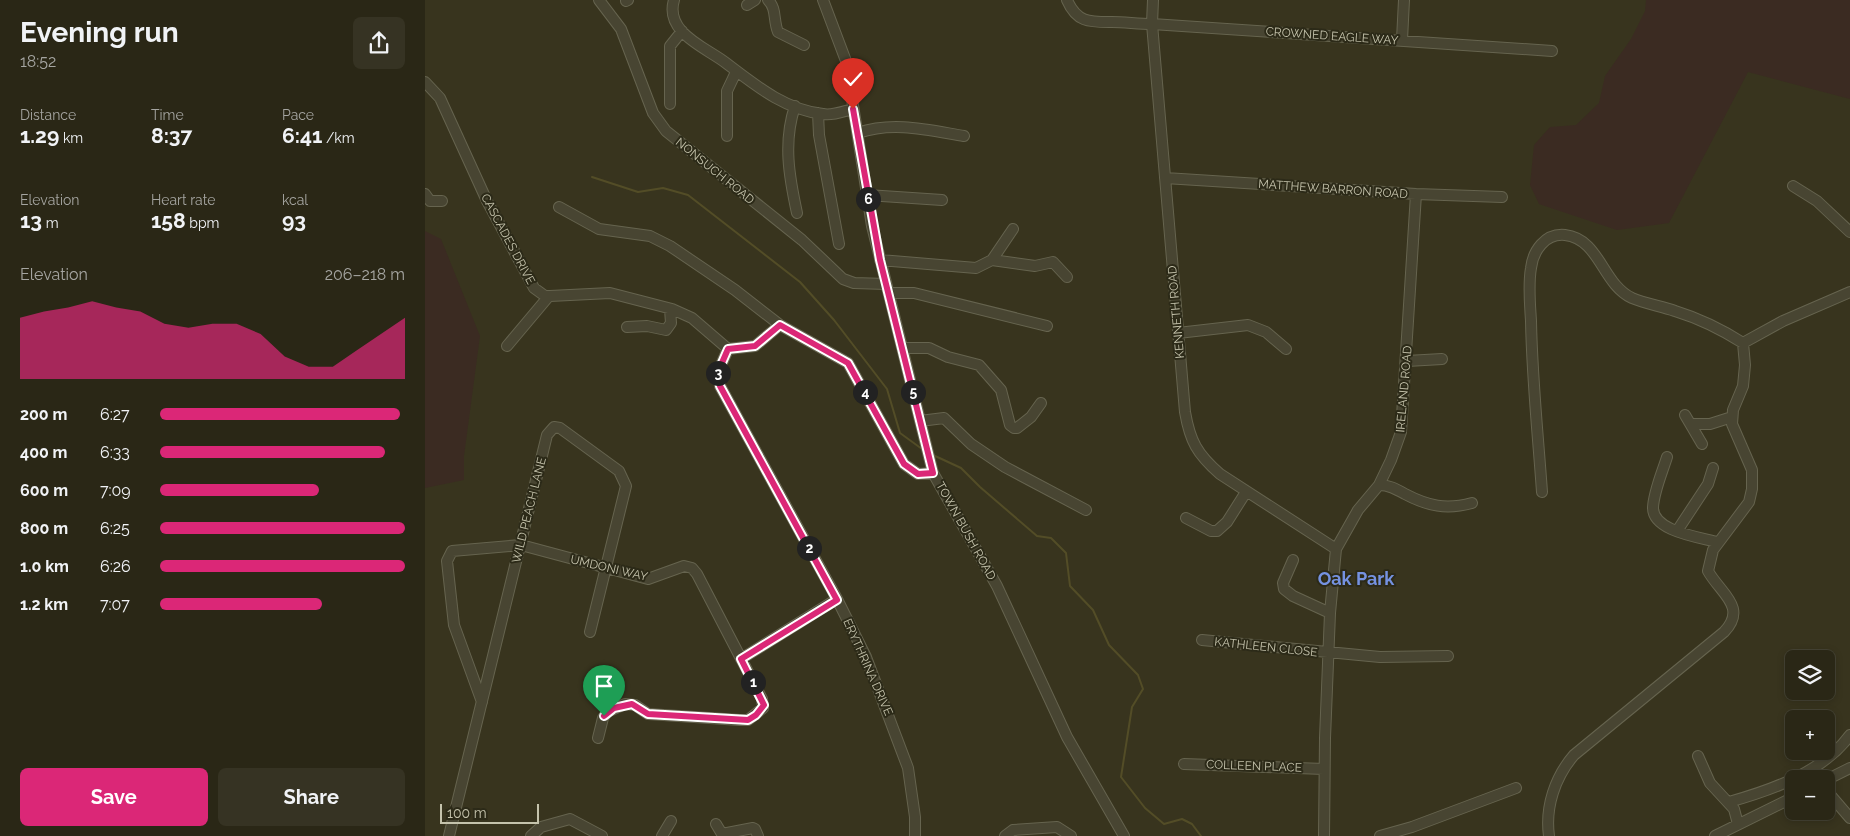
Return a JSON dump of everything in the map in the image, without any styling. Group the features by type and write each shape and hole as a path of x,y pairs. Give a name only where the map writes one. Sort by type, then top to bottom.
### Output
{"street":[{"name":"NONSUCH ROAD","path":"599,0 621,29 653,113 666,131 803,240 843,279 854,283 913,293 1047,326"},
{"path":"674,0 674,12 682,31 691,40 727,63 756,87 795,106 818,114 825,115 853,109"},
{"path":"768,0 774,9 778,32 804,44"},
{"name":"TOWN BUSH ROAD","path":"823,0 846,61 867,195 880,260 933,473 997,586 1067,737 1124,836"},
{"name":"CROWNED EAGLE WAY","path":"1067,0 1071,10 1081,18 1095,24 1111,22 1151,24 1552,51"},
{"name":"KENNETH ROAD","path":"1153,0 1151,24 1178,333 1185,412 1192,442 1203,459 1246,492 1336,549"},
{"path":"1402,40 1404,0"},
{"path":"670,104 670,46 682,31"},
{"path":"727,136 727,91 736,72"},
{"name":"CASCADES DRIVE","path":"425,82 440,98 487,201 534,288 545,296 549,296"},
{"path":"795,106 787,142 789,178 797,213"},
{"path":"818,114 819,134 839,244"},
{"path":"858,133 872,128 899,126 964,136"},
{"name":"MATTHEW BARRON ROAD","path":"1165,178 1416,194 1502,197"},
{"path":"1793,186 1817,201 1850,232"},
{"path":"425,194 430,200 442,201"},
{"name":"IRELAND ROAD","path":"1324,836 1331,613 1336,549 1358,510 1379,485 1401,432 1407,361 1416,194"},
{"path":"867,195 942,200"},
{"path":"559,207 599,229 650,236 670,246 735,290 780,325 848,363 904,464 918,474 933,473"},
{"path":"880,260 967,269 976,268 992,260 1013,229"},
{"path":"1542,492 1533,372 1530,278 1533,258 1544,241 1552,236 1565,235 1582,241 1590,247 1616,285 1630,297 1715,325 1743,343"},
{"path":"992,260 1035,266 1053,262 1067,277"},
{"path":"1743,343 1783,321 1850,292"},
{"path":"507,346 549,296 610,293 670,309 692,318 728,349 755,346 780,325"},
{"path":"627,327 647,326 666,330 671,323 670,309"},
{"path":"1178,333 1248,325 1266,332 1287,349"},
{"path":"1549,836 1551,800 1565,765 1574,755 1729,627 1734,614 1733,608 1708,571 1709,560 1717,542 1749,502 1752,489 1752,470 1732,424 1732,417 1743,386 1745,365 1743,343"},
{"path":"902,348 929,348 948,357 979,365 997,383 1011,425 1014,428 1017,428 1031,417 1041,403"},
{"name":"ERYTHRINA DRIVE","path":"728,349 718,372 720,386 837,600 866,657 908,768 915,817 915,836"},
{"path":"1407,361 1442,359"},
{"path":"1702,444 1688,419 1710,424 1732,417"},
{"path":"920,421 944,418 971,444 1005,467 1086,510"},
{"name":"WILD PEACH LANE","path":"449,836 547,435 551,428 561,428 619,472 625,480 626,490 591,632"},
{"path":"1667,457 1653,509 1658,521 1663,526 1677,531 1717,542"},
{"path":"1677,531 1708,484 1713,468"},
{"path":"1379,485 1392,487 1439,507 1455,507 1472,503"},
{"path":"1186,518 1211,531 1217,531 1227,522 1246,492"},
{"name":"UMDONI WAY","path":"481,702 454,625 447,558 452,551 521,545 648,579 684,566 692,568 697,574 764,705 756,715 748,720 740,720 662,716 646,713 635,705 625,704 607,712 603,718 598,738"},
{"path":"1293,560 1283,582 1284,589 1293,596 1331,613"},
{"path":"741,659 837,600"},
{"name":"KATHLEEN CLOSE","path":"1202,640 1330,654 1396,658 1448,656"},
{"path":"1732,806 1813,768 1835,754 1850,735"},
{"path":"1698,756 1710,783 1732,806 1738,824"},
{"name":"COLLEEN PLACE","path":"1184,764 1325,769"},
{"path":"1835,776 1850,768"},
{"path":"1380,836 1412,828 1516,788"},
{"path":"1835,800 1850,818"},
{"path":"1715,836 1785,801"},
{"path":"531,836 541,827 570,819 602,836"},
{"path":"662,836 671,821"},
{"path":"716,824 722,834 753,828 758,836"},
{"path":"1005,836 1013,830 1057,827 1071,836"}],"shaded area":[{"path":"1646,0 1850,0 1850,99 1748,72 1669,223 1617,230 1539,204 1530,185 1534,145 1550,127 1576,125 1599,103 1605,76 1631,39 1645,11"},
{"path":"425,231 441,239 480,336 464,456 464,480 425,488"}],"waterway":[{"path":"592,177 638,192 663,188 688,195 800,282 834,320 887,389 900,433 922,449"},
{"path":"933,455 961,468 1037,536 1051,538 1066,553 1070,586 1093,610 1109,645 1138,675 1143,689 1132,707 1121,777 1145,808 1164,824 1182,819 1192,824 1201,836"}],"district":[{"name":"Oak Park","path":"1356,578"}],"route":[{"path":"604,716 614,708 625,704 632,704 648,714 662,716 748,720 761,711 764,705 741,659 837,600 720,386 718,372 728,349 755,346 780,325 839,357 848,363 853,370 904,464 918,474 933,473 880,260 863,176 853,109"}]}
